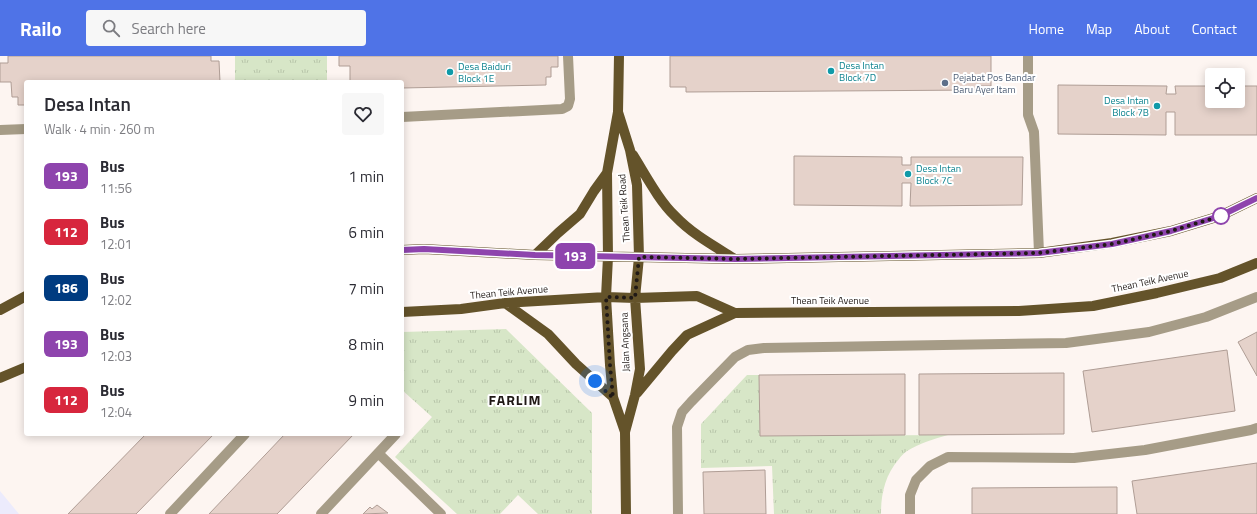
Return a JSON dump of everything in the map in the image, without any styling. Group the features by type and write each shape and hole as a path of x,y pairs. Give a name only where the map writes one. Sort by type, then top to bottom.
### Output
{"main road":[{"name":"Thean Teik Road","path":"606,297 608,257 607,173 618,112 619,56"},
{"name":"Thean Teik Road","path":"618,112 630,150 636,185 639,257 635,298"},
{"path":"630,150 658,195 674,216 697,235 736,259"},
{"path":"535,255 580,214 607,173"},
{"path":"404,250 424,249 608,257 736,259 1039,253 1112,244 1171,231 1220,216 1257,198"},
{"name":"Thean Teik Avenue","path":"404,312 461,309 505,303 606,297 635,298 696,296 735,313 1019,311 1093,306 1220,278 1257,263"},
{"path":"0,310 24,297"},
{"name":"Jalan Angsana","path":"606,297 613,398 625,432"},
{"name":"Jalan Angsana","path":"626,514 625,432 640,369 635,298"},
{"path":"505,303 548,334 576,364 613,398"},
{"path":"635,395 687,335 735,313"},
{"path":"0,378 24,368"}],"lane":[{"path":"404,117 562,109 568,106 570,99 568,56"},
{"path":"1028,56 1028,115 1034,132 1039,253"},
{"path":"0,130 24,129"},
{"path":"678,514 677,427 682,412 735,357 748,350 764,348 1066,343 1149,332 1206,317 1257,297"},
{"path":"910,514 910,495 916,480 930,466 948,457 1074,458 1145,450 1257,428"},
{"path":"170,514 244,436"},
{"path":"321,514 394,436"},
{"path":"378,453 441,514"}],"shaded area":[{"path":"0,491 19,514 0,514"}],"green space":[{"path":"235,56 327,56 327,80 235,80"},
{"path":"506,329 592,413 592,514 538,514 518,495 500,514 457,514 395,457 432,417 404,392 404,332"},
{"path":"747,375 759,375 760,436 948,435 907,451 894,465 887,478 883,492 881,514 774,514 772,466 701,468 701,424"}],"building":[{"path":"8,56 211,56 211,61 219,61 220,80 24,80 24,105 18,105 18,97 12,97 11,82 0,82 0,63 8,63"},
{"name":"Desa Baiduri Block 1E","path":"339,56 558,56 558,67 551,67 551,77 546,77 546,85 404,88 404,80 350,80 350,66 339,66"},
{"name":"Desa Intan Block 7D","path":"670,56 991,56 991,86 978,86 978,90 686,92 686,87 670,87"},
{"name":"Desa Intan Block 7B","path":"1058,85 1167,86 1166,94 1176,94 1175,86 1205,86 1205,108 1245,108 1245,86 1257,86 1257,135 1175,135 1175,112 1166,112 1166,135 1058,134"},
{"name":"Desa Intan Block 7C","path":"794,156 902,157 902,165 911,165 911,157 1023,157 1022,205 910,206 911,183 902,183 902,206 794,205"},
{"path":"1257,332 1257,376 1238,342"},
{"path":"1227,350 1235,411 1092,432 1083,371"},
{"path":"1064,373 1064,434 919,435 919,374"},
{"path":"905,374 905,435 760,436 759,375"},
{"path":"144,436 212,436 136,514 68,514"},
{"path":"283,436 352,436 277,514 209,514"},
{"path":"1257,463 1257,514 1137,514 1132,481"},
{"path":"765,470 766,514 704,514 703,472"},
{"path":"1117,487 1117,514 972,514 972,488"},
{"path":"377,505 388,513 363,514 370,507 372,509"}],"bus line":[{"name":"193","path":"404,250 424,249 608,257 736,259 1039,253 1112,244 1171,231 1220,216 1257,198"}],"place":[{"name":"Desa Intan Block 7D","path":"831,71"},
{"name":"Desa Baiduri Block 1E","path":"450,72"},
{"name":"Pejabat Pos Bandar Baru Ayer Itam","path":"945,83"},
{"name":"Desa Intan Block 7B","path":"1157,106"},
{"name":"Desa Intan Block 7C","path":"908,174"}],"district":[{"name":"FARLIM","path":"515,399"}],"route":[{"path":"595,381 613,398 606,297 635,298 639,257 736,259 1039,253 1112,244 1171,231 1221,216"}]}
